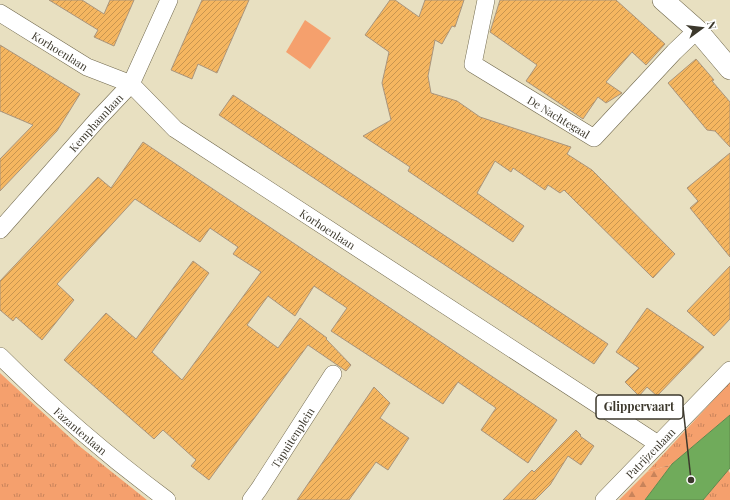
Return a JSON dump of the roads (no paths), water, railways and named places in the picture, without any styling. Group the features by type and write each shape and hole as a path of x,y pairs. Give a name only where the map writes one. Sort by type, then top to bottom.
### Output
{"street":[{"name":"Kemphaanlaan","path":"0,230 97,120 131,84 169,0"},
{"name":"De Nachtegaal","path":"486,0 473,64 594,138 674,52 697,30"},
{"path":"664,0 697,30 730,69"},
{"name":"Korhoenlaan","path":"0,13 87,67 131,84 174,129 658,444"},
{"name":"Fazantenlaan","path":"0,356 30,387 124,468 167,500"},
{"name":"Patrijzenlaan","path":"604,500 730,370"},
{"name":"Tapuitenplein","path":"250,500 259,489 333,374"}],"place":[{"name":"Glippervaart","path":"691,480"}]}
